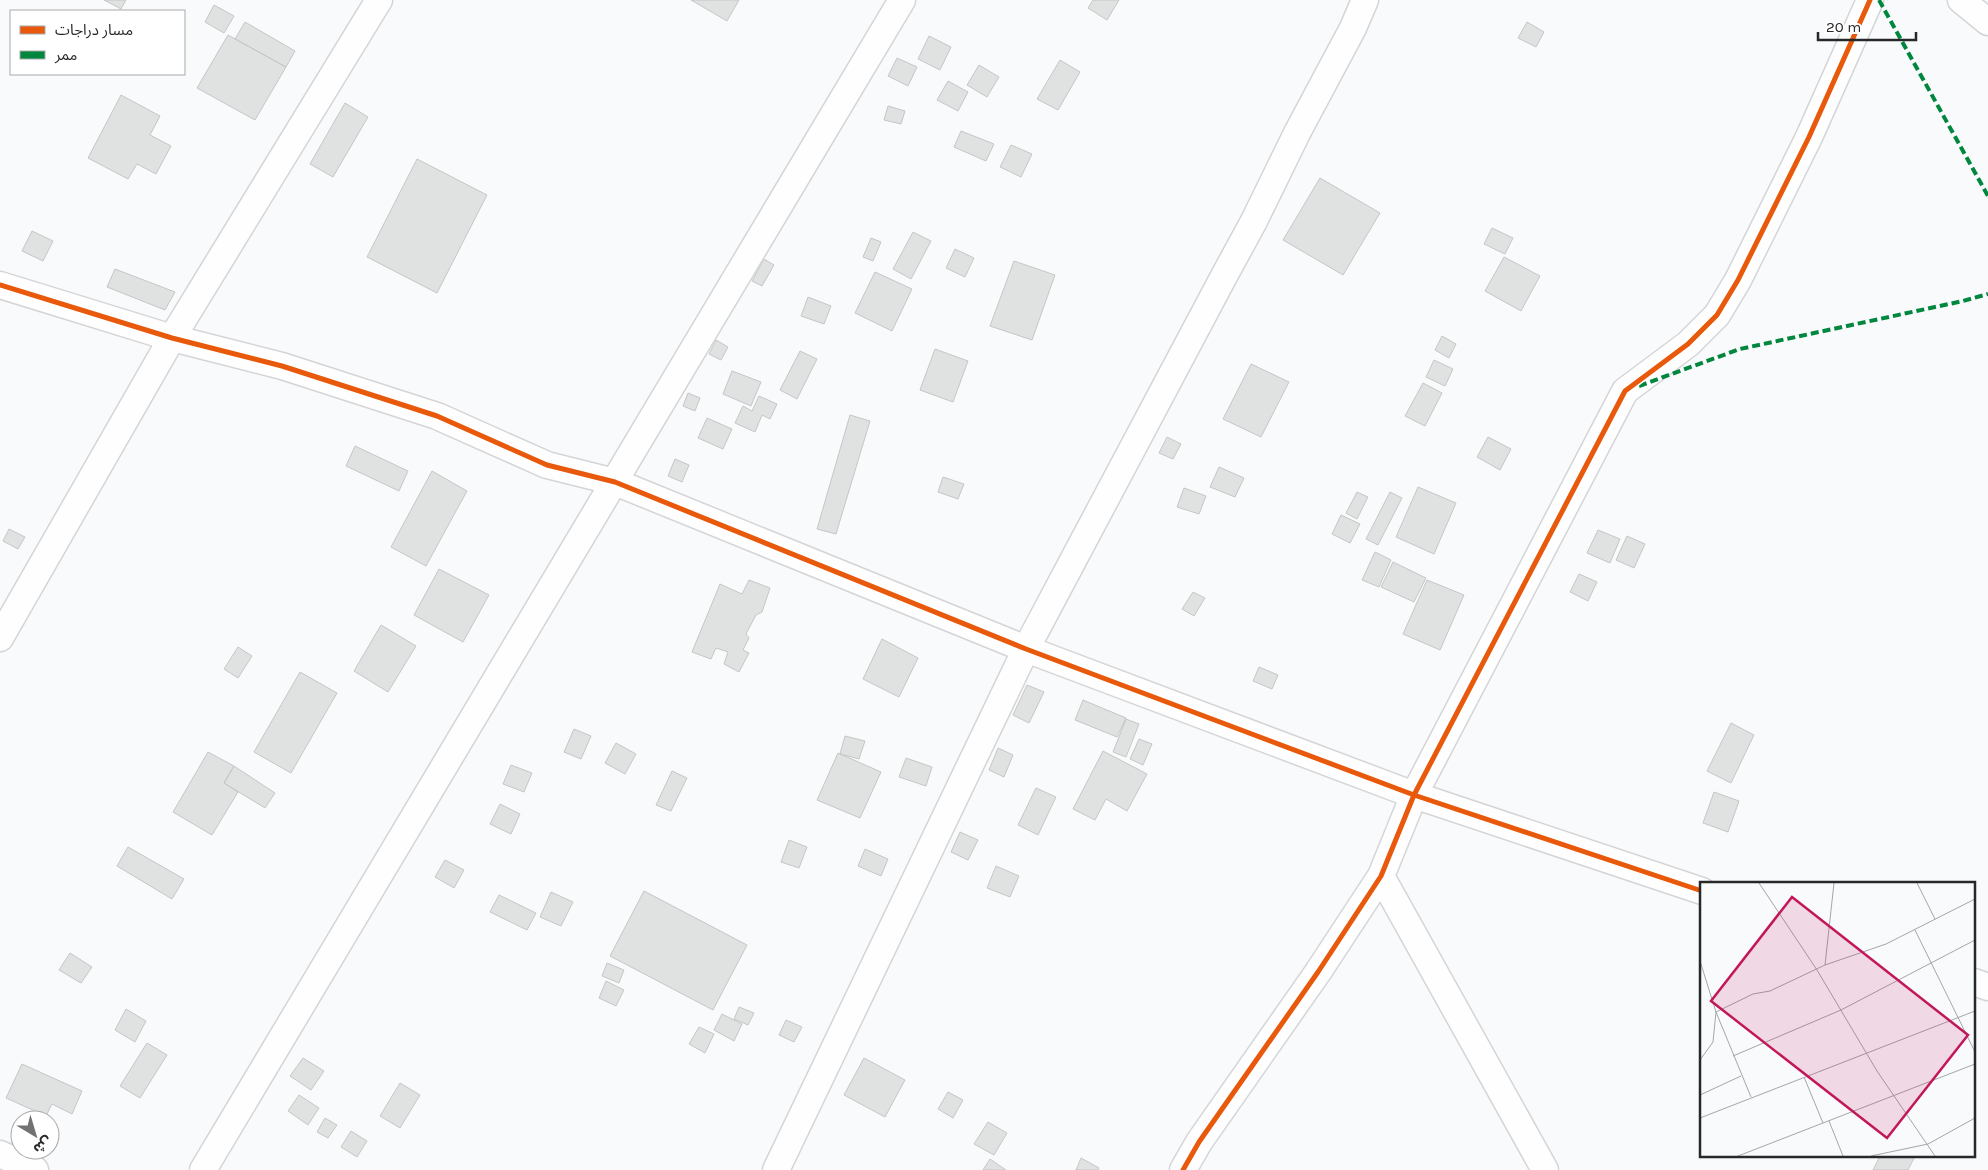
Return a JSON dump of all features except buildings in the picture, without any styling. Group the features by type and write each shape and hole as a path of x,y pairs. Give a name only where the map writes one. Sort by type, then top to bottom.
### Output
{"street":[{"path":"0,638 172,338 379,0"},
{"path":"203,1170 902,0"},
{"path":"776,1170 1026,649 1254,221 1297,132 1353,28 1364,0"},
{"path":"1183,1170 1199,1142 1318,972 1381,876 1414,794 1625,391 1688,344 1717,315 1738,280 1808,137 1870,0"},
{"path":"1961,0 1988,22"},
{"path":"0,285 172,338 282,366 437,416 547,465 615,482 1026,649 1414,794 1700,890"},
{"path":"1381,876 1545,1170"},
{"path":"1976,983 1988,987"},
{"path":"0,1154 35,1170"}],"marked path":[{"path":"1879,0 1988,196"},
{"path":"1639,386 1740,349 1988,294"}],"cycle path":[{"path":"1183,1170 1199,1142 1318,972 1381,876 1414,795 1625,391 1688,344 1717,315 1738,280 1809,137 1870,0"},
{"path":"0,285 172,338 282,366 437,416 547,465 615,482 1026,649 1414,795 1700,890"}]}
